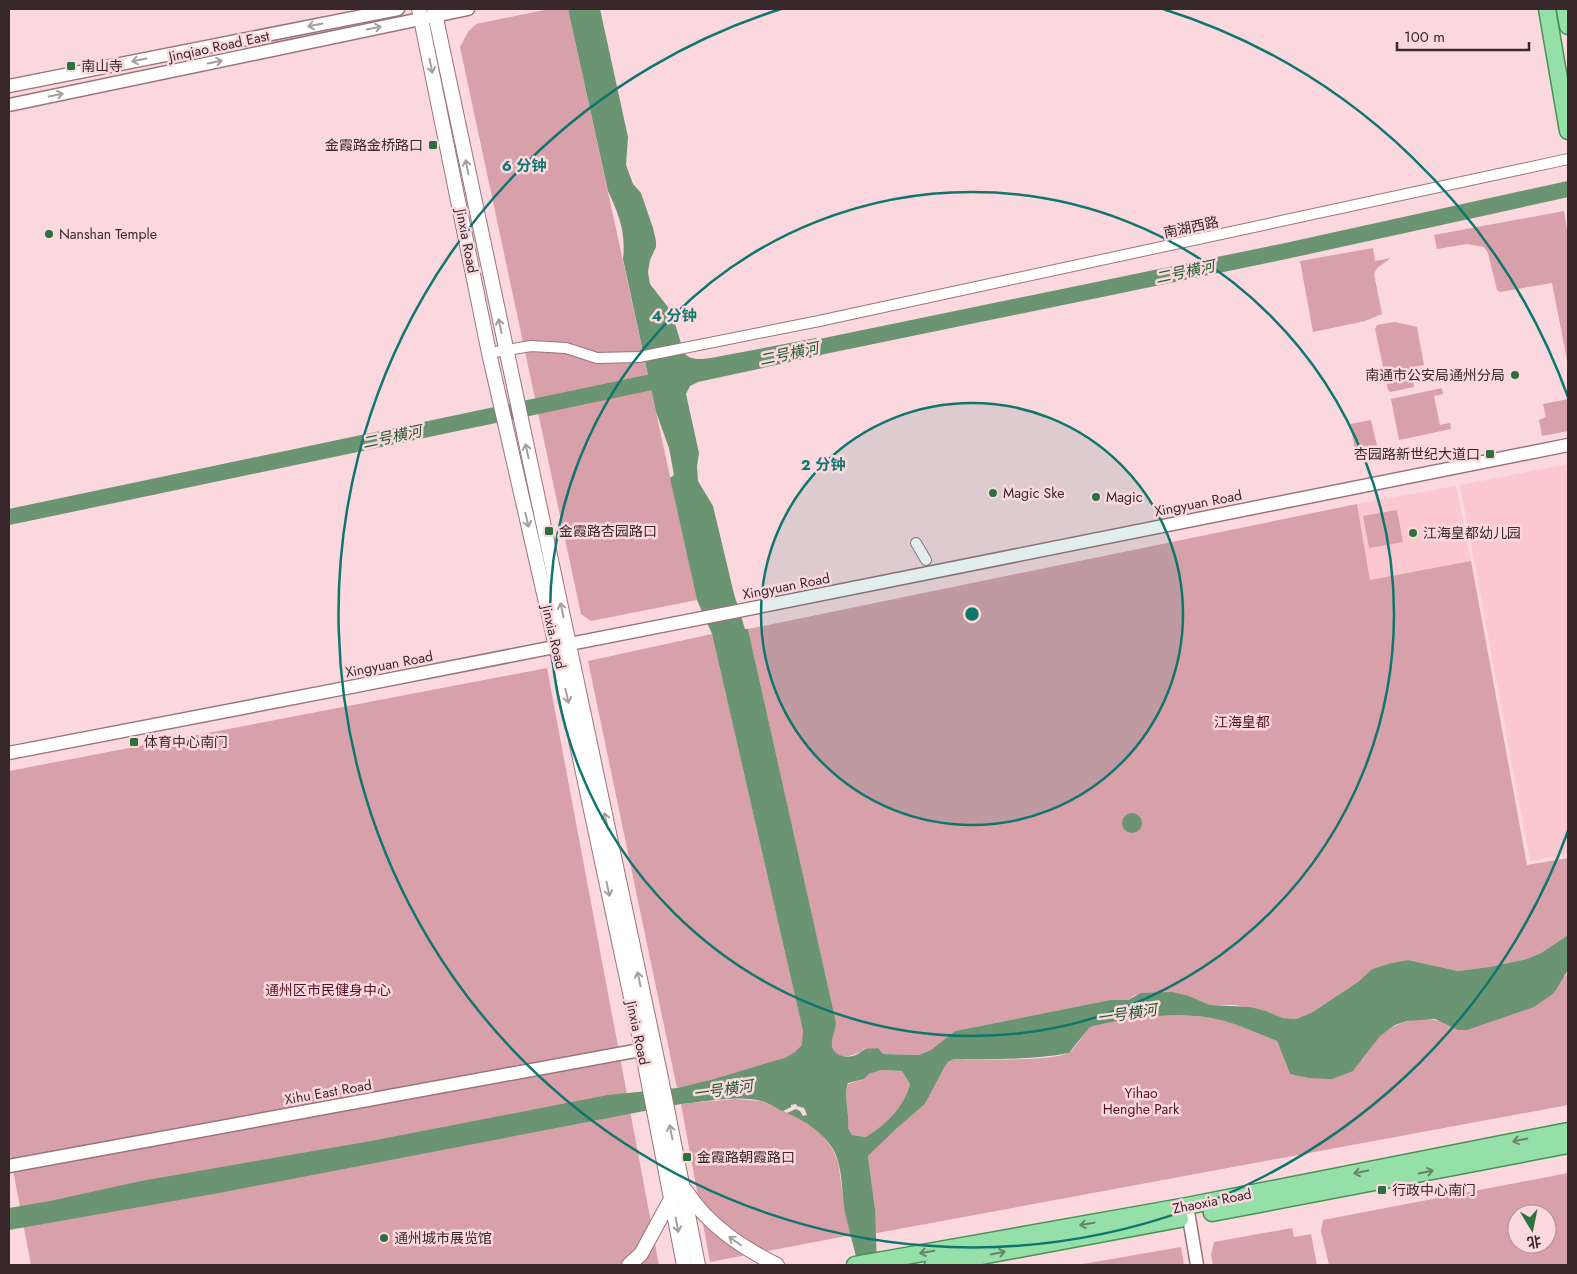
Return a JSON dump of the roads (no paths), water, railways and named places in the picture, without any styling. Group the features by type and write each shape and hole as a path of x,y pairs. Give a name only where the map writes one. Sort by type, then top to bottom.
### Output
{"main road":[{"path":"1547,9 1568,131"},
{"path":"1565,9 1568,26"},
{"name":"Jinxia Road","path":"435,12 521,421 563,645 654,1077 658,1126 684,1265"},
{"name":"Jinxia Road","path":"420,14 489,353 563,645"},
{"name":"Jinxia Road","path":"654,1077 668,1112 698,1265"},
{"name":"Zhaoxia Road","path":"933,1265 1568,1131"},
{"name":"Zhaoxia Road","path":"855,1265 1188,1212 1568,1146"},
{"path":"682,1185 696,1206 733,1241 777,1265"},
{"path":"629,1265 641,1254 672,1197"}],"street":[{"name":"Jinqiao Road East","path":"9,86 398,9"},
{"name":"Jinqiao Road East","path":"9,106 420,14 468,9"},
{"name":"南湖西路","path":"489,353 532,346 566,348 597,358 639,357 819,321 1568,160"},
{"name":"Xingyuan Road","path":"9,753 743,610 1568,444"},
{"path":"916,543 926,560"},
{"name":"Xihu East Road","path":"9,1166 648,1048"},
{"path":"1188,1212 1197,1265"}],"water":[{"name":"一号横河","path":"568,9 600,9 628,137 626,165 633,184 641,193 656,241 648,272 650,284 671,311 684,353 693,358 711,358 816,338 825,346 822,355 698,382 690,386 686,394 699,453 697,466 698,481 713,506 734,594 745,629 748,629 836,1022 832,1043 835,1052 841,1056 849,1057 866,1049 878,1048 883,1054 919,1055 931,1050 955,1031 1110,1000 1128,1000 1141,993 1172,992 1189,996 1210,1005 1250,1007 1283,1018 1296,1019 1311,1013 1358,982 1372,969 1391,963 1408,960 1458,971 1489,967 1527,959 1541,953 1568,935 1568,970 1554,993 1534,1007 1467,1030 1458,1030 1435,1019 1407,1021 1395,1025 1380,1036 1353,1071 1332,1079 1309,1078 1290,1074 1277,1041 1220,1020 1183,1015 1136,1018 1093,1026 1089,1028 1069,1053 1026,1058 954,1059 948,1062 944,1068 925,1104 868,1156 875,1209 877,1265 858,1265 844,1209 839,1165 829,1143 814,1128 796,1117 761,1101 751,1099 681,1104 219,1193 9,1230 9,1208 141,1181 371,1141 608,1095 677,1088 784,1058 795,1052 802,1045 803,1031 712,634 697,600 670,478 674,475 669,448 656,412 623,259 624,249 621,224 608,191","holes":["881,1070 902,1071 910,1084 903,1101 893,1115 866,1137 852,1135 848,1128 846,1094 848,1083 864,1079 869,1074"]},
{"path":"1128,813 1136,813 1142,819 1142,827 1136,833 1128,833 1122,827 1122,819"}],"waterway":[{"name":"二号横河","path":"805,350 1281,252 1568,189"},
{"name":"二号横河","path":"9,517 671,378"}],"place":[{"name":"南山寺","path":"71,66"},
{"name":"金霞路金桥路口","path":"433,145"},
{"name":"Nanshan Temple","path":"49,234"},
{"name":"南通市公安局通州分局","path":"1515,375"},
{"name":"杏园路新世纪大道口","path":"1490,454"},
{"name":"Magic Ske","path":"993,493"},
{"name":"Magic","path":"1096,497"},
{"name":"金霞路杏园路口","path":"549,531"},
{"name":"江海皇都幼儿园","path":"1413,533"},
{"name":"体育中心南门","path":"134,742"},
{"name":"金霞路朝霞路口","path":"687,1157"},
{"name":"行政中心南门","path":"1382,1190"},
{"name":"通州城市展览馆","path":"384,1238"}],"park label":[{"name":"江海皇都","path":"1242,722"},
{"name":"通州区市民健身中心","path":"328,990"},
{"name":"Yihao Henghe Park","path":"1141,1102"}]}
